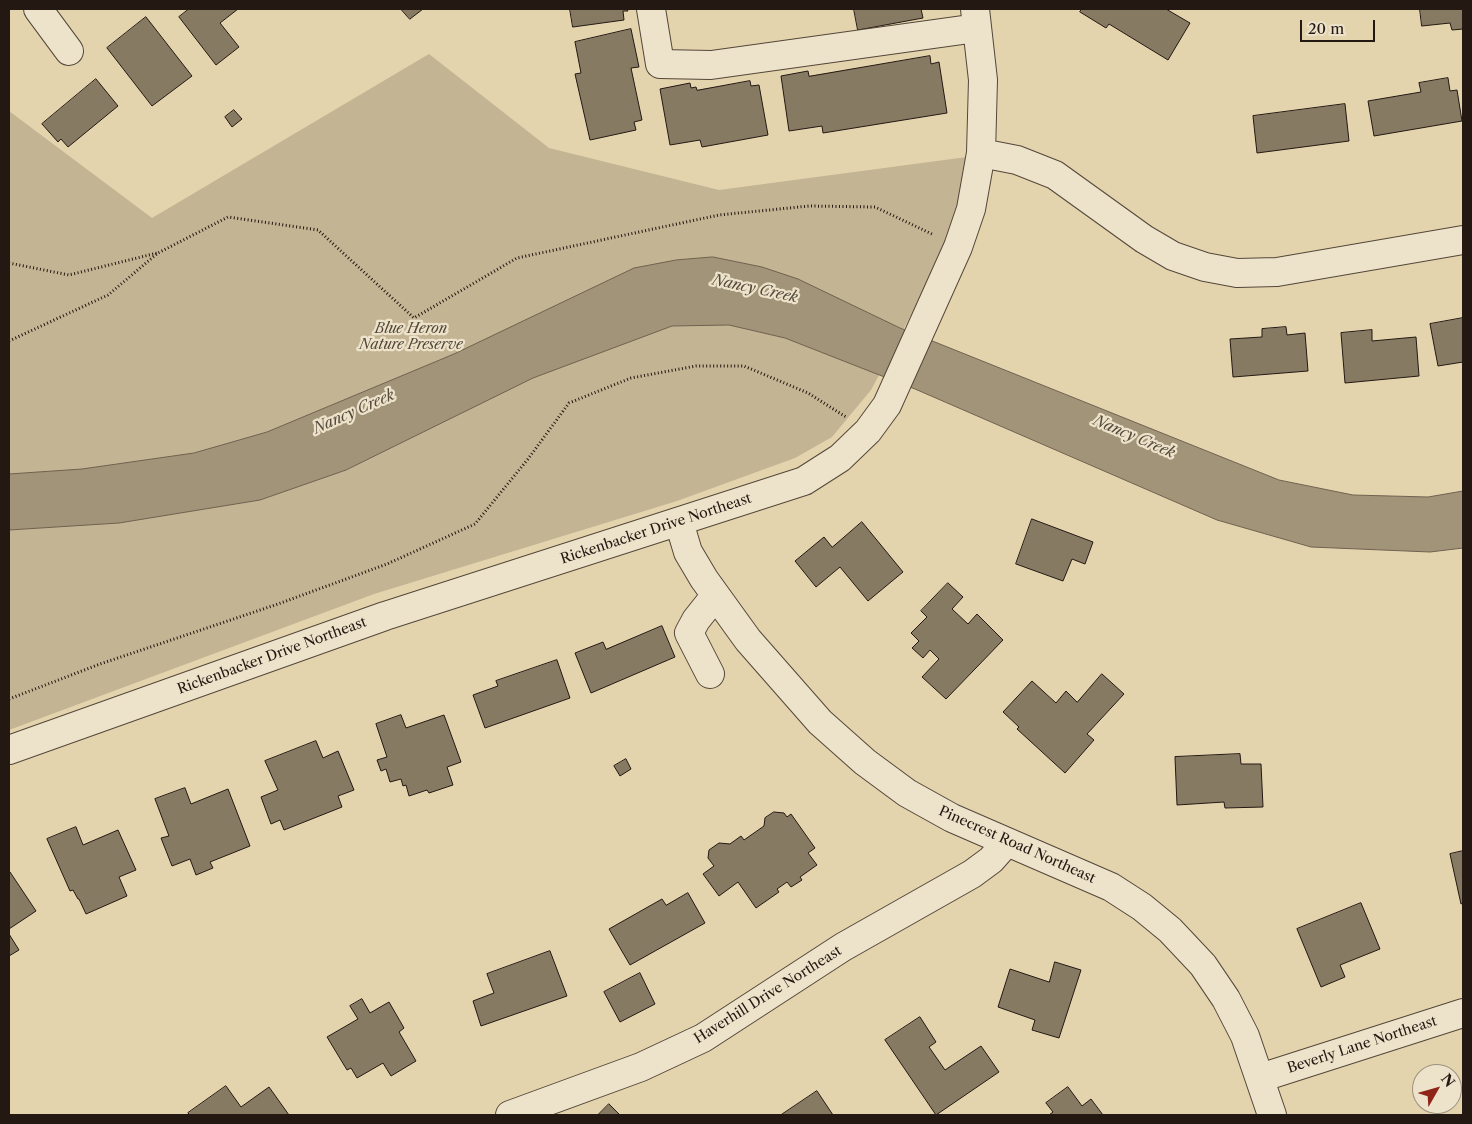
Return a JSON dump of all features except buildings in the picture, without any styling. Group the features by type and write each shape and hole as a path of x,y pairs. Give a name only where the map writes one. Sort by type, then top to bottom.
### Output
{"street":[{"path":"38,9 69,51"},
{"path":"651,9 660,64 711,65 976,18"},
{"name":"Rickenbacker Drive Northeast","path":"9,750 386,616 804,481 840,458 868,431 887,406 958,247 971,209 981,153 983,80 976,18"},
{"path":"981,153 1018,160 1055,175 1144,239 1173,256 1205,267 1237,273 1277,272 1463,240"},
{"name":"Pinecrest Road Northeast","path":"679,522 688,552 715,596 748,640 820,722 865,762 907,793 952,818 1111,888 1142,907 1170,930 1203,964 1226,999 1245,1036 1272,1115"},
{"path":"710,674 689,633 696,620 715,596"},
{"name":"Haverhill Drive Northeast","path":"510,1115 641,1067 703,1038 843,947 972,874 991,860 1007,842"},
{"name":"Beverly Lane Northeast","path":"1260,1078 1463,1013"}],"path":[{"path":"9,341 108,294 158,253 228,217 318,230 414,318 517,258 719,215 809,206 875,206 958,247"},
{"path":"9,263 69,275 158,253"},
{"path":"9,699 100,664 260,611 387,564 475,524 528,459 569,403 631,378 696,366 744,366 808,393 868,431"}],"green space":[{"name":"Blue Heron Nature Preserve","path":"429,54 549,148 719,190 967,157 957,210 943,247 921,296 871,390 832,437 795,458 677,501 374,594 9,730 9,111 152,218"}],"water":[{"name":"Nancy Creek","path":"713,257 762,267 798,279 900,328 1279,480 1353,495 1428,497 1463,491 1463,548 1430,552 1311,547 1217,520 915,389 785,338 729,325 672,326 533,378 346,470 260,500 119,523 9,530 9,474 82,469 194,453 267,432 454,354 634,268 676,260"}]}
